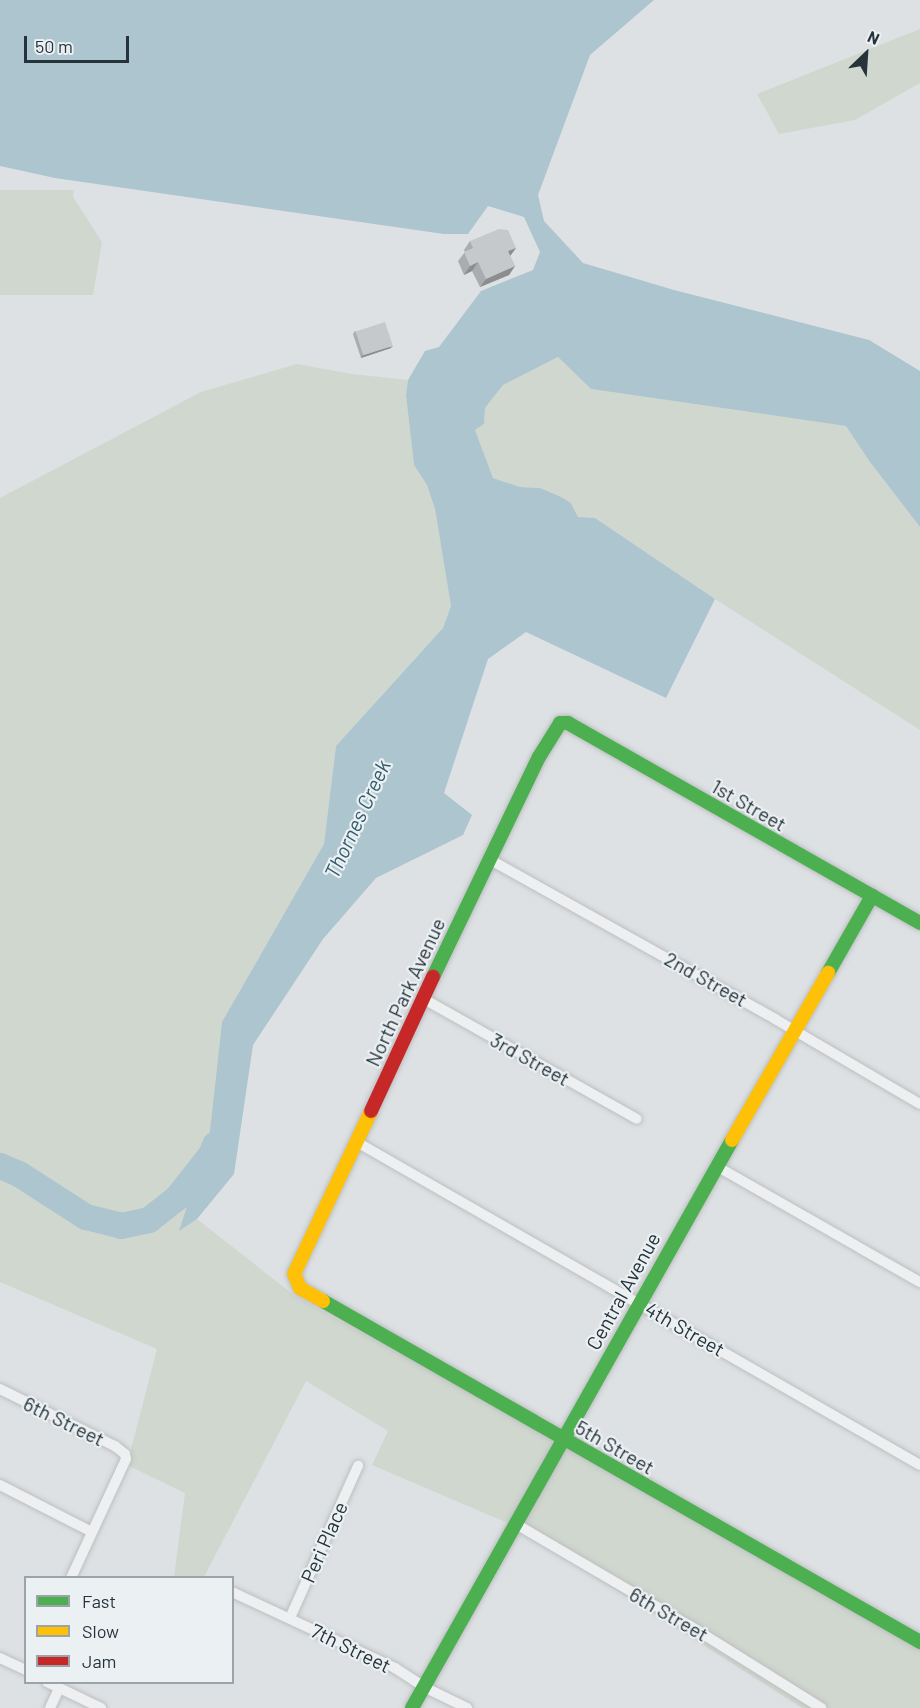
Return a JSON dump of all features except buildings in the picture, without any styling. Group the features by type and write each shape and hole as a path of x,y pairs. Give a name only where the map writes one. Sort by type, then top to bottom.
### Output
{"street":[{"name":"North Park Avenue","path":"295,1281 298,1264 355,1141 539,757 560,723"},
{"name":"1st Street","path":"560,723 568,723 920,923"},
{"name":"2nd Street","path":"489,859 920,1104"},
{"name":"Central Avenue","path":"412,1708 639,1303 872,896"},
{"name":"3rd Street","path":"423,999 637,1119"},
{"name":"4th Street","path":"355,1141 920,1465"},
{"path":"718,1167 920,1282"},
{"name":"5th Street","path":"295,1281 300,1288 562,1440 920,1642"},
{"name":"6th Street","path":"0,1389 115,1446 126,1454 126,1459 92,1532"},
{"name":"Peri Place","path":"290,1618 357,1466"},
{"path":"0,1485 92,1532 72,1576"},
{"name":"6th Street","path":"516,1524 690,1626 820,1708"},
{"name":"7th Street","path":"234,1593 395,1668 424,1687 467,1708"},
{"path":"0,1658 24,1669"},
{"path":"49,1684 101,1708"},
{"path":"50,1708 59,1689"}],"shaded area":[{"path":"920,29 920,83 855,120 779,134 757,94"},
{"path":"0,190 74,190 73,197 102,242 93,295 0,295"},
{"path":"558,357 591,389 847,426 870,462 920,527 920,730 715,599 595,518 578,517 571,503 540,488 520,487 493,478 475,430 484,424 485,408 503,385"},
{"path":"297,364 352,374 408,380 406,395 414,465 427,485 435,509 451,606 443,628 336,746 324,844 222,1022 209,1139 180,1230 197,1219 295,1296 920,1641 920,1708 802,1708 517,1527 372,1465 388,1431 306,1381 205,1576 174,1576 185,1493 127,1465 157,1349 0,1282 0,498 201,392"}],"water":[{"path":"0,0 654,0 590,55 538,195 544,221 583,263 674,290 869,340 920,371 920,527 870,462 846,426 591,389 558,357 503,385 485,408 484,424 475,430 493,478 520,487 540,488 561,497 571,503 578,517 595,518 715,599 666,698 526,632 488,659 444,793 472,815 463,835 376,878 323,939 253,1045 234,1174 197,1219 179,1231 209,1139 222,1022 324,844 336,746 443,628 451,606 435,509 427,485 414,465 406,395 408,380 425,351 439,347 481,291 533,270 540,252 524,217 488,206 468,234 444,234 55,178 0,166"}],"waterway":[{"name":"Thornes Creek","path":"0,1166 19,1174 86,1217 121,1226 149,1220 177,1198 211,1155 215,1145"}],"traffic: fast":[{"path":"433,977 539,757 560,723 568,723 920,923"},
{"path":"828,973 872,896"},
{"path":"412,1708 732,1140"},
{"path":"323,1301 920,1642"}],"traffic: slow":[{"path":"732,1140 828,973"},
{"path":"323,1301 300,1288 294,1274 371,1111"}],"traffic: jam":[{"path":"371,1111 433,977"}]}
